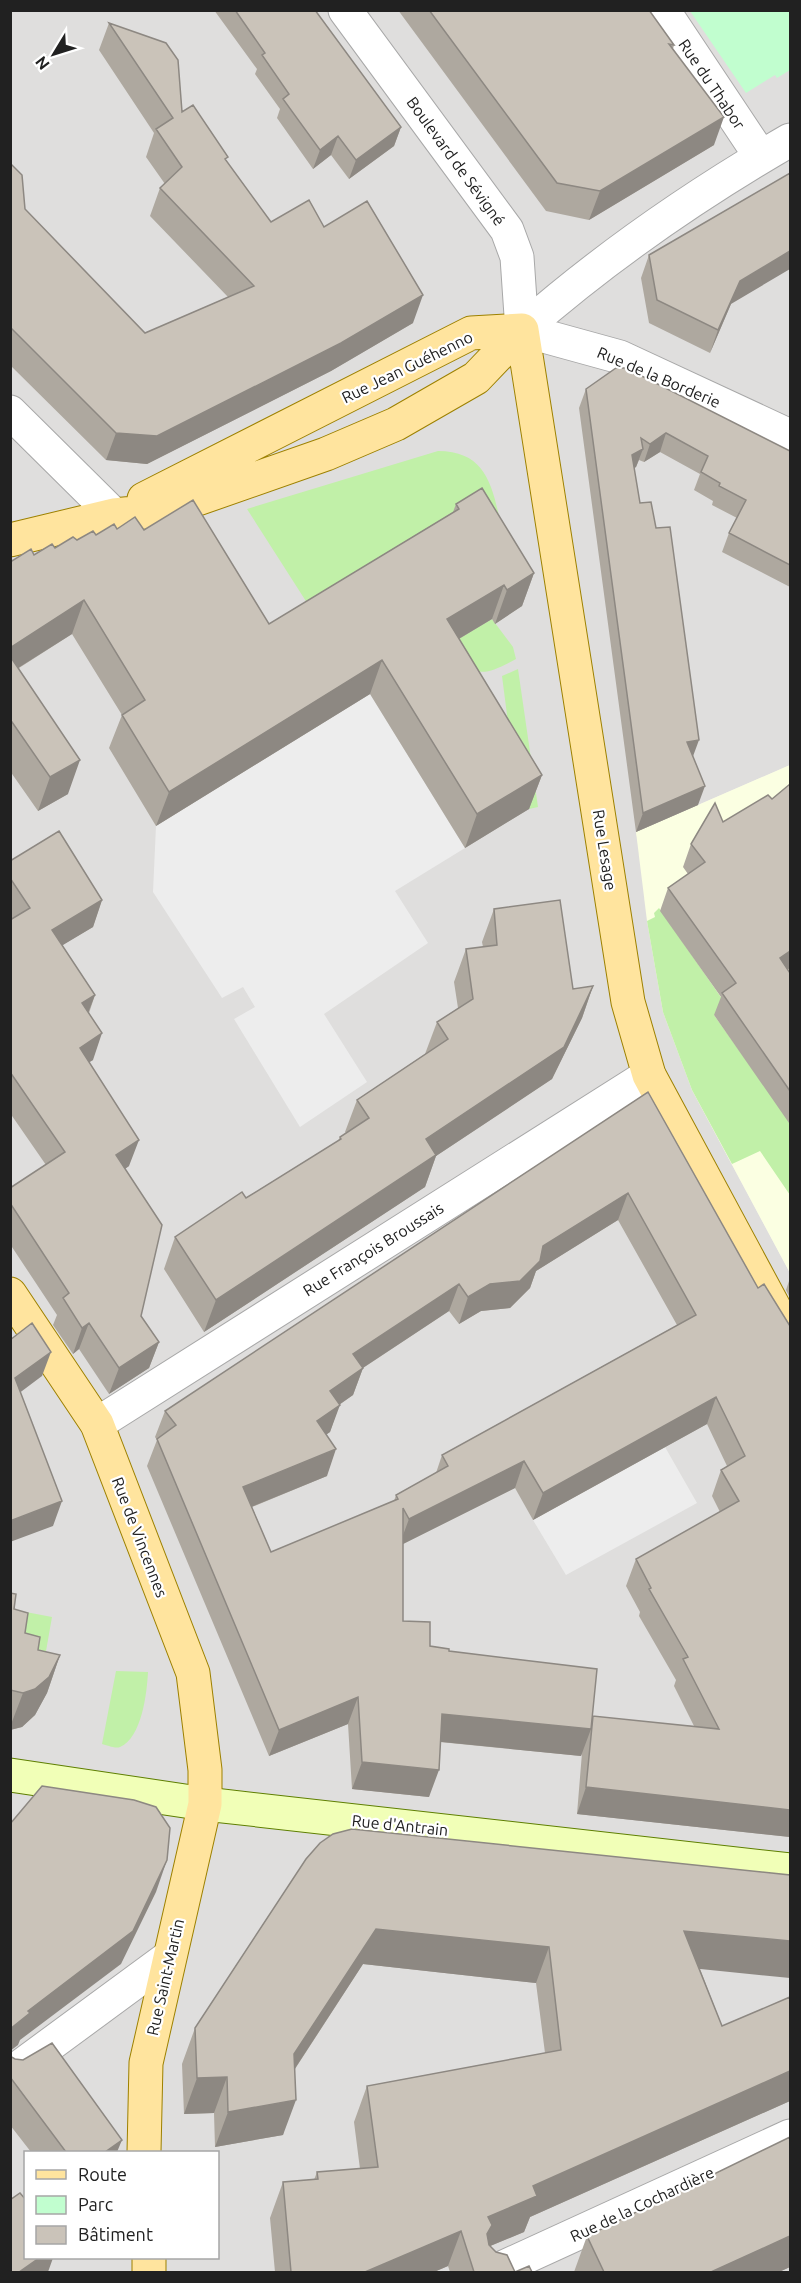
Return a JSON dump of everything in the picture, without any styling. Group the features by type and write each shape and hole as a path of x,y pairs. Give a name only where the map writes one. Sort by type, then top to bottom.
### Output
{"main road":[{"name":"Rue Jean Guéhenno","path":"114,515 471,333 522,330"},
{"name":"Rue Jean Guéhenno","path":"10,540 114,515 165,510 326,454 396,424 476,378 522,330"},
{"name":"Rue Lesage","path":"522,330 539,423 628,1002 649,1075 790,1337"},
{"name":"Rue de Vincennes","path":"10,1294 97,1424 192,1673 205,1770 205,1804"},
{"name":"Rue d'Antrain","path":"10,1775 205,1804 790,1870"},
{"name":"Rue Saint-Martin","path":"144,2151 146,2063 205,1804"}],"street":[{"name":"Boulevard de Sévigné","path":"345,10 510,235 517,257 522,330"},
{"name":"Rue du Thabor","path":"663,10 761,157"},
{"path":"522,330 580,279 761,157 790,140"},
{"name":"Rue de la Borderie","path":"522,330 620,357 790,436"},
{"path":"10,411 114,515"},
{"name":"Rue François Broussais","path":"97,1424 649,1075"},
{"path":"10,2074 169,1957"},
{"name":"Rue de la Cochardière","path":"493,2272 790,2136"}],"shaded area":[{"path":"11,11 790,11 790,765 636,832 692,1090 790,1273 790,2272 11,2272"},
{"path":"370,694 465,848 395,891 428,943 324,1014 367,1082 300,1127 234,1019 255,1007 243,987 222,998 153,892 156,826"},
{"path":"790,765 790,1273 692,1090 663,1012 647,921 636,832"},
{"path":"665,1447 697,1503 566,1575 533,1520"}],"green space":[{"path":"690,11 790,11 790,70 777,78 775,75 746,93"},
{"path":"438,451 455,453 478,465 491,487 502,530 318,620 247,509"},
{"path":"492,619 513,647 516,659 493,670 478,671 465,663 447,645"},
{"path":"518,669 538,807 529,809 501,763 510,738 502,676"},
{"path":"659,908 727,1006 714,1015 790,1122 790,1195 760,1151 732,1164 692,1090 663,1012 647,921 655,917 654,913"},
{"path":"10,1609 52,1617 39,1691"},
{"path":"116,1671 148,1672 145,1702 138,1725 127,1742 116,1748 102,1744"}],"building":[{"path":"235,10 315,10 401,127 356,160 338,136 320,150 283,99 289,94 262,55 265,53"},
{"path":"429,10 649,10 674,45 669,44 724,117 600,191 557,183"},
{"path":"109,23 166,43 178,60 182,112 193,105 228,157 225,159 271,222 309,200 324,227 367,201 423,295 341,343 157,436 116,433 10,327 10,163 22,175 25,209 145,333 254,286 160,188 182,167 156,129 173,118"},
{"path":"790,173 790,251 740,281 718,330 657,300 649,255"},
{"path":"616,368 626,368 790,451 790,565 729,533 746,500 719,486 720,483 701,472 708,456 666,433 650,444 641,438 643,449 632,455 640,503 651,502 656,528 670,527 699,740 687,742 705,786 643,813 586,389"},
{"path":"482,488 534,573 507,590 504,585 447,619 542,775 477,814 382,660 169,792 122,715 145,700 84,600 10,648 10,557 12,561 31,549 34,555 52,544 55,548 73,537 77,540 93,531 96,535 114,524 117,529 135,517 144,530 193,500 269,624 459,509 456,504"},
{"path":"10,656 80,760 50,777 12,722 10,723"},
{"path":"790,784 790,951 780,958 790,973 790,1091 722,993 736,983 668,888 705,862 691,844 715,803 723,822 768,795 772,799"},
{"path":"59,831 102,900 52,930 95,995 82,1003 102,1033 80,1048 139,1140 116,1155 162,1225 141,1316 159,1342 119,1368 89,1323 82,1328 63,1298 69,1293 10,1203 10,1188 65,1152 10,1072 10,920 30,908 10,878 10,861"},
{"path":"560,900 573,989 593,986 564,1047 426,1139 436,1155 216,1300 175,1237 242,1192 246,1198 341,1139 340,1137 369,1118 357,1100 448,1039 437,1022 473,999 466,949 497,945 494,909"},
{"path":"648,1092 758,1288 764,1284 790,1326 790,1810 586,1787 593,1716 719,1729 683,1659 688,1657 649,1589 651,1588 636,1559 739,1501 721,1470 745,1456 716,1397 543,1493 524,1461 409,1519 403,1508 403,1621 430,1622 430,1646 449,1649 449,1651 597,1669 591,1729 442,1714 439,1770 362,1762 358,1697 279,1730 157,1439 176,1425 165,1411","holes":["628,1193 696,1315 442,1455 448,1466 396,1495 398,1499 271,1552 243,1487 336,1449 317,1421 340,1405 330,1391 363,1368 353,1354 459,1284 468,1297 490,1284 520,1281 540,1261 543,1246"]},
{"path":"32,1323 51,1352 15,1378 62,1501 10,1521 10,1340"},
{"path":"10,1593 16,1594 14,1609 28,1613 25,1633 40,1637 38,1650 60,1655 49,1677 35,1689 23,1693 10,1690"},
{"path":"42,1786 134,1800 156,1807 170,1828 167,1860 133,1931 28,2011 30,2013 10,2029 10,1824"},
{"path":"352,1829 790,1875 790,1941 684,1931 722,2026 790,1997 790,2071 533,2186 537,2196 488,2217 492,2225 487,2234 489,2245 496,2252 507,2255 515,2272 474,2272 461,2231 365,2272 291,2272 283,2182 318,2179 317,2172 378,2167 367,2086 561,2050 549,1947 376,1929 294,2054 296,2100 228,2112 227,2077 197,2078 195,2028 306,1859 320,1843 333,1834"},
{"path":"52,2043 122,2140 106,2151 65,2151 10,2077 10,2056 23,2060"},
{"path":"790,2137 790,2236 711,2272 604,2272 587,2236"},
{"path":"20,2193 24,2198 24,2259 38,2259 19,2272 10,2272 10,2200"},
{"path":"529,2266 532,2272 515,2272"}]}
